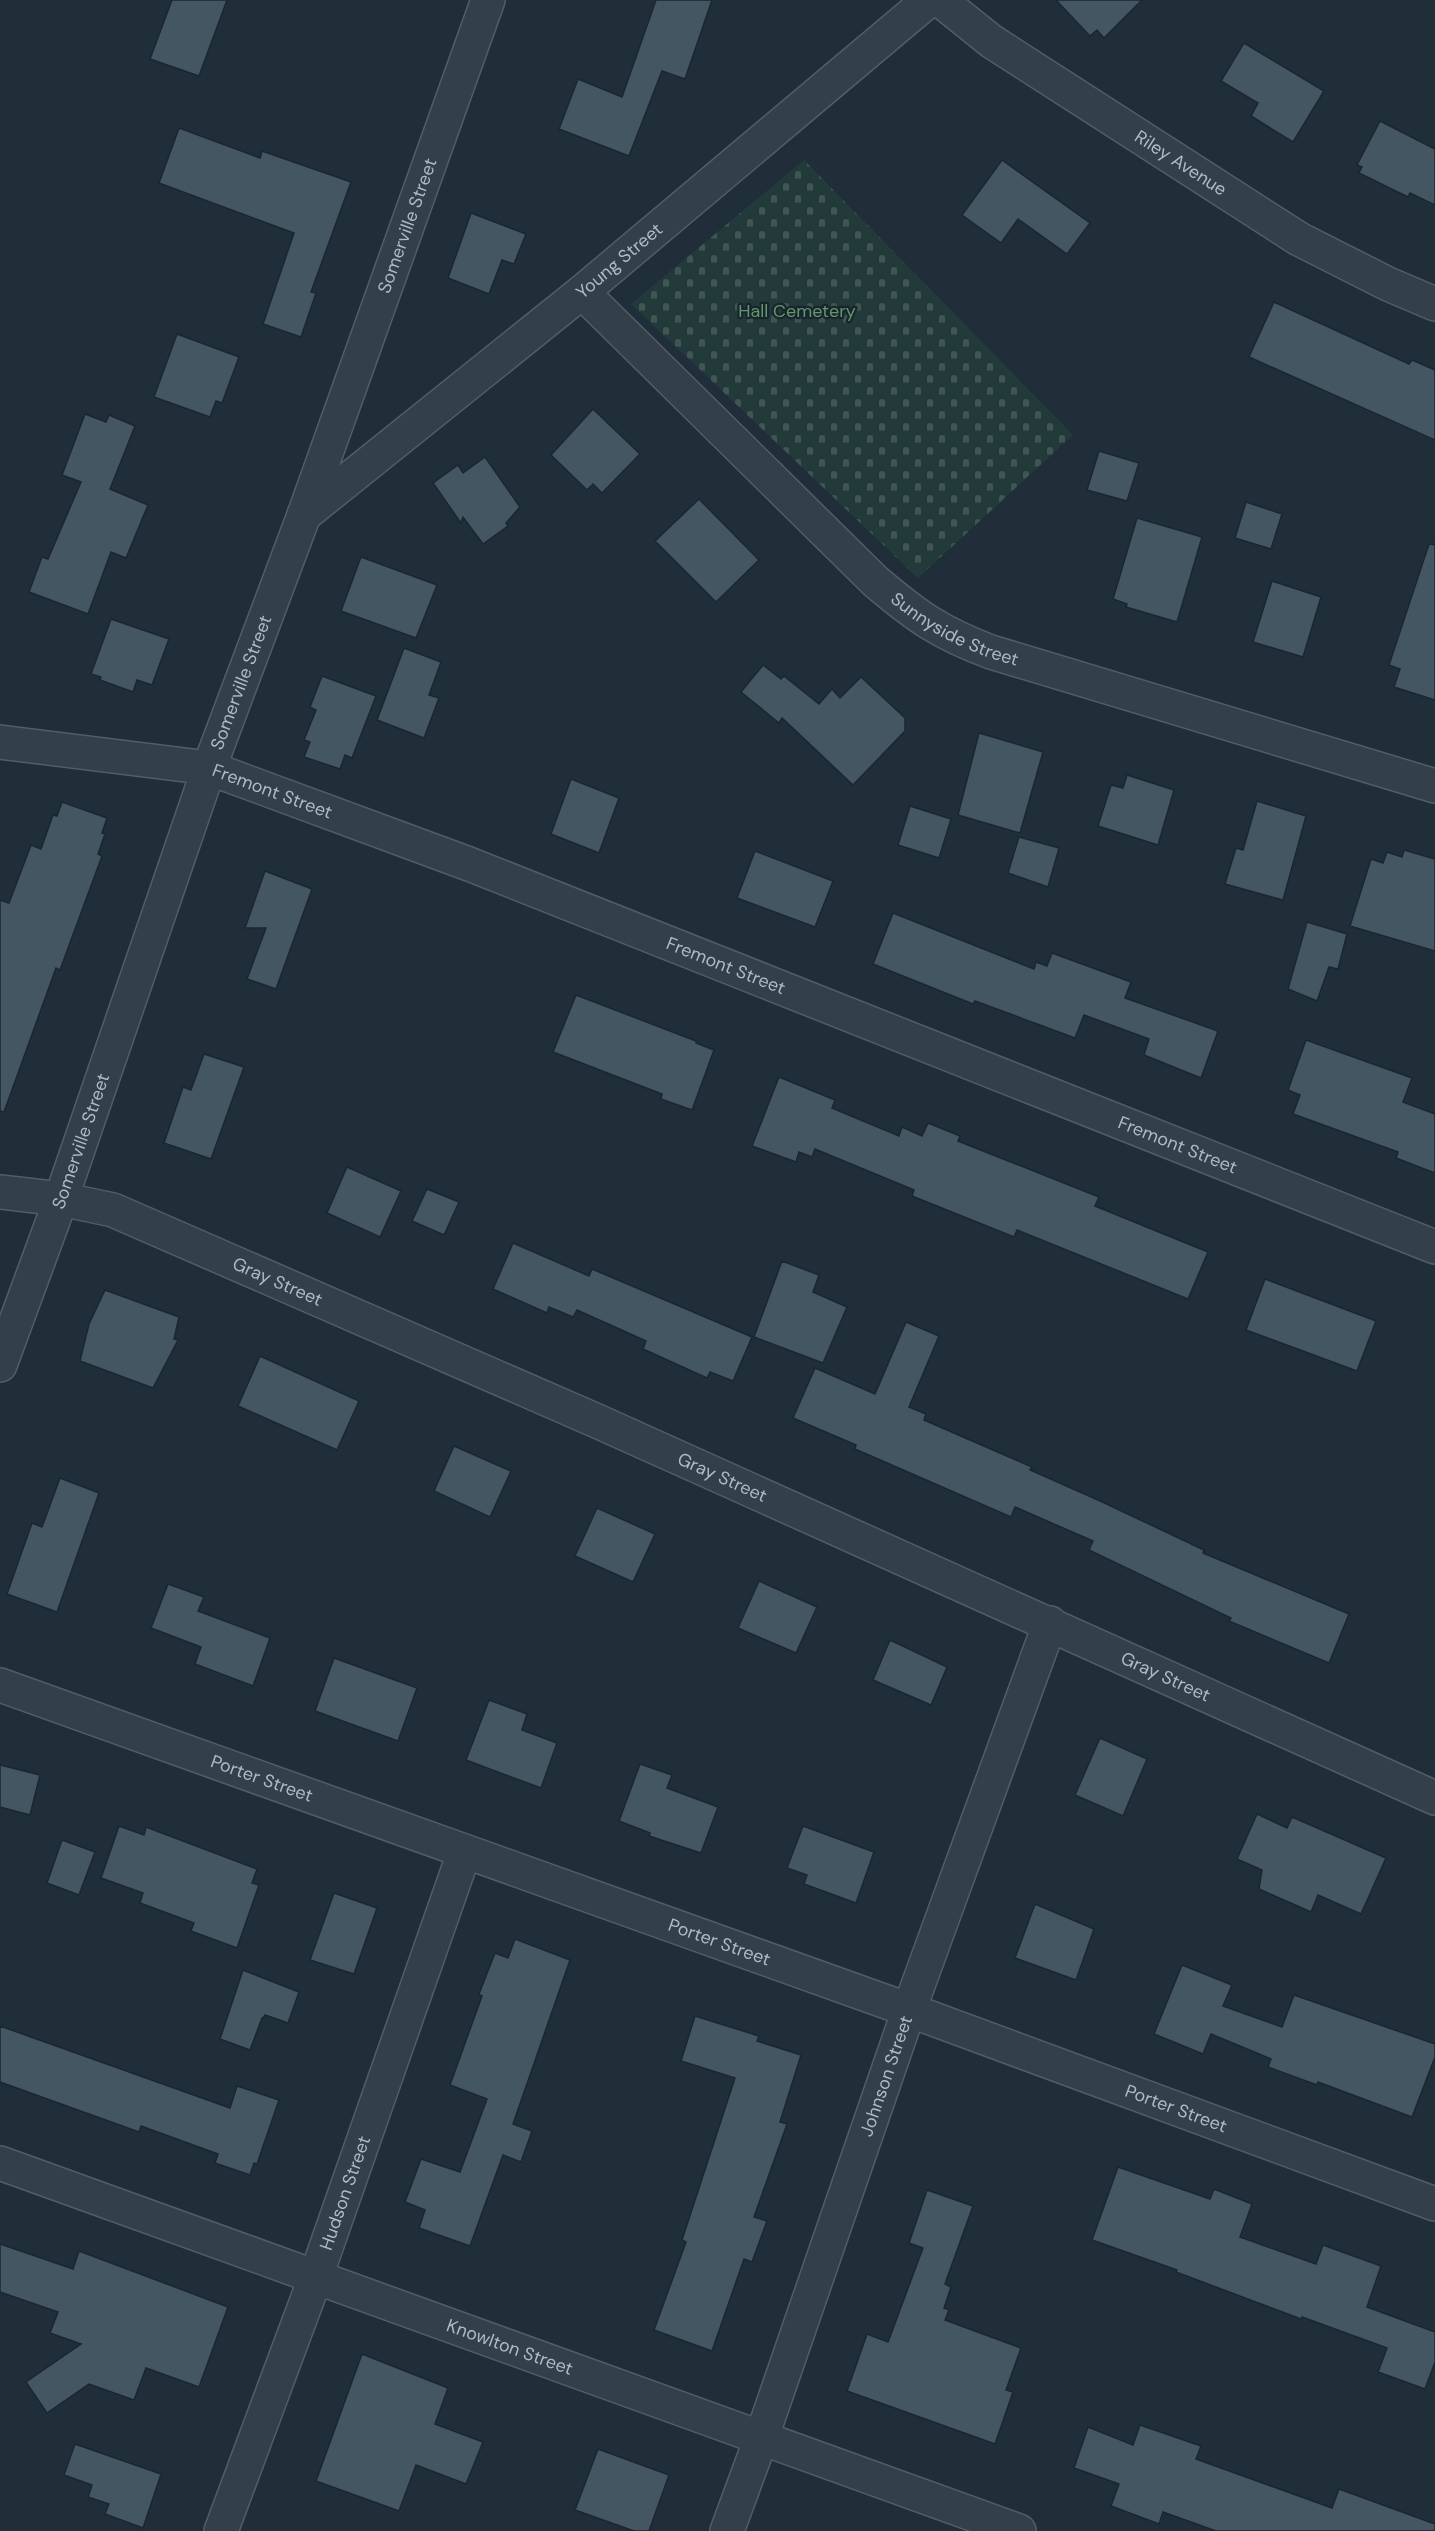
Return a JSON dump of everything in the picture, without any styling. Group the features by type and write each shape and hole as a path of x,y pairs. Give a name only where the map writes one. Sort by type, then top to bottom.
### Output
{"street":[{"name":"Somerville Street","path":"0,1365 61,1199 209,768 304,515 488,0"},
{"name":"Young Street","path":"304,515 582,292 929,0"},
{"name":"Riley Avenue","path":"940,0 991,41 1299,239 1388,284 1435,304"},
{"name":"Sunnyside Street","path":"582,292 875,581 936,629 991,652 1435,786"},
{"name":"Fremont Street","path":"0,742 209,768 469,864 1435,1247"},
{"name":"Gray Street","path":"0,1192 61,1199 113,1210 597,1421 1435,1798"},
{"name":"Johnson Street","path":"727,2531 909,2010 1050,1623"},
{"name":"Porter Street","path":"0,1685 909,2010 1435,2204"},
{"name":"Hudson Street","path":"221,2531 316,2276 464,1852"},
{"name":"Knowlton Street","path":"0,2163 762,2436 1019,2531"}],"green space":[{"name":"Hall Cemetery","path":"804,160 1073,435 918,578 631,304"}],"building":[{"path":"172,0 227,0 199,76 150,59"},
{"path":"656,0 712,0 685,79 662,71 629,156 559,129 578,79 622,97"},
{"path":"1056,0 1142,0 1104,38 1097,30 1090,36"},
{"path":"1244,43 1324,91 1293,142 1251,116 1258,103 1221,81"},
{"path":"1380,121 1435,149 1435,205 1410,193 1408,197 1359,173 1362,167 1357,165"},
{"path":"179,128 260,158 262,151 351,182 311,292 316,293 301,337 263,324 294,233 159,183"},
{"path":"1002,160 1090,223 1067,254 1018,219 1001,243 962,215"},
{"path":"471,213 526,234 514,264 502,260 489,294 448,278"},
{"path":"1274,302 1409,364 1412,360 1435,370 1435,440 1249,357"},
{"path":"177,334 239,357 222,403 216,401 210,417 154,397"},
{"path":"593,409 640,454 602,493 593,484 587,490 551,455"},
{"path":"85,414 106,422 109,415 135,426 110,489 148,505 126,558 111,552 88,614 29,592 42,557 48,559 81,482 62,475"},
{"path":"1099,451 1139,463 1127,501 1087,490"},
{"path":"485,457 520,507 506,523 508,526 483,544 463,517 461,523 433,483 458,465 463,473"},
{"path":"699,499 759,560 716,602 655,541"},
{"path":"1246,502 1282,514 1271,549 1235,538"},
{"path":"1137,518 1202,537 1177,622 1126,607 1127,604 1113,599"},
{"path":"1429,544 1435,545 1435,700 1394,687 1400,669 1389,665"},
{"path":"361,557 437,585 416,638 341,611"},
{"path":"1272,581 1321,597 1303,657 1253,642"},
{"path":"111,619 169,639 152,685 137,680 133,692 100,680 101,677 91,674"},
{"path":"404,648 441,662 429,695 439,698 424,738 377,720"},
{"path":"763,665 781,679 784,676 819,704 832,689 840,698 861,677 905,718 905,731 853,785 782,718 779,723 741,692"},
{"path":"322,676 376,696 352,758 345,755 340,769 304,757 310,742 304,740 316,710 310,707"},
{"path":"979,733 1043,752 1020,833 958,815"},
{"path":"1127,775 1174,790 1158,845 1098,826 1111,785 1123,788"},
{"path":"571,779 619,798 599,853 551,834"},
{"path":"1257,801 1306,816 1283,900 1225,884 1236,848 1243,850"},
{"path":"62,802 107,818 102,833 105,834 98,854 102,856 60,970 56,968 4,1112 0,1111 0,900 9,903 31,845 41,849 53,815 57,816"},
{"path":"910,806 951,819 939,858 898,845"},
{"path":"1019,837 1059,848 1048,887 1008,873"},
{"path":"1404,850 1435,859 1435,951 1350,926 1371,859 1383,863 1387,852 1402,857"},
{"path":"755,851 833,881 815,927 737,898"},
{"path":"265,871 312,889 276,989 247,979 266,928 245,928"},
{"path":"893,913 1034,969 1036,962 1047,966 1052,953 1131,982 1125,998 1218,1031 1201,1078 1144,1055 1149,1039 1084,1015 1075,1038 975,1001 973,1004 873,964"},
{"path":"1307,922 1347,934 1338,969 1329,967 1317,1001 1288,989"},
{"path":"576,995 714,1050 692,1110 661,1099 662,1094 553,1052"},
{"path":"1306,1040 1412,1078 1403,1102 1435,1114 1435,1173 1396,1158 1398,1152 1293,1114 1300,1095 1288,1090"},
{"path":"204,1054 244,1067 211,1159 164,1143 183,1087 191,1090"},
{"path":"779,1077 835,1100 832,1108 899,1136 902,1127 922,1136 928,1123 960,1136 958,1141 1099,1197 1095,1206 1208,1252 1188,1299 1017,1230 1014,1237 912,1196 914,1190 815,1149 812,1157 799,1152 796,1162 752,1146"},
{"path":"347,1167 401,1191 380,1237 327,1213"},
{"path":"427,1189 459,1202 444,1235 412,1221"},
{"path":"513,1243 589,1276 592,1269 752,1337 733,1381 710,1372 707,1378 643,1349 646,1341 577,1310 573,1317 549,1307 547,1313 493,1289"},
{"path":"782,1261 819,1275 813,1292 847,1307 823,1363 754,1337"},
{"path":"1265,1279 1376,1321 1357,1371 1246,1330"},
{"path":"105,1290 179,1317 174,1339 178,1340 153,1388 80,1361 89,1324"},
{"path":"906,1322 939,1336 909,1407 926,1414 924,1420 1032,1467 1030,1470 1204,1550 1203,1553 1349,1614 1329,1663 1229,1621 1231,1618 1089,1550 1093,1541 1015,1507 1011,1517 855,1449 856,1445 793,1418 815,1368 875,1394"},
{"path":"260,1356 359,1401 337,1450 238,1406"},
{"path":"454,1446 511,1471 490,1517 434,1491"},
{"path":"60,1478 99,1493 57,1612 7,1594 32,1523 42,1527"},
{"path":"597,1508 655,1534 633,1582 575,1556"},
{"path":"759,1581 817,1607 796,1653 738,1628"},
{"path":"168,1584 204,1597 198,1611 270,1638 253,1686 195,1664 201,1647 151,1628"},
{"path":"890,1640 947,1667 931,1705 873,1680"},
{"path":"334,1658 417,1688 398,1741 315,1711"},
{"path":"489,1700 527,1714 522,1730 557,1743 541,1788 466,1760"},
{"path":"1100,1738 1147,1759 1123,1816 1075,1795"},
{"path":"640,1764 672,1775 667,1788 718,1807 701,1853 649,1836 650,1833 619,1821"},
{"path":"0,1765 40,1775 30,1815 0,1807"},
{"path":"1257,1814 1287,1828 1292,1817 1386,1858 1361,1914 1318,1895 1311,1912 1259,1889 1262,1870 1237,1859"},
{"path":"119,1826 144,1835 146,1827 257,1869 252,1883 259,1885 237,1948 191,1931 194,1923 140,1903 143,1893 101,1878"},
{"path":"803,1826 874,1852 856,1903 804,1884 807,1875 787,1868"},
{"path":"62,1840 95,1852 79,1895 47,1883"},
{"path":"334,1893 377,1908 354,1974 310,1960"},
{"path":"1035,1904 1094,1929 1076,1980 1015,1958"},
{"path":"515,1939 570,1960 513,2124 532,2131 521,2162 503,2155 470,2246 419,2228 425,2210 405,2202 421,2159 460,2172 487,2099 450,2085 482,1996 479,1994 495,1953 508,1958"},
{"path":"1182,1965 1232,1985 1223,2006 1282,2027 1294,1995 1435,2044 1435,2057 1412,2117 1318,2082 1317,2085 1268,2067 1271,2059 1211,2034 1203,2054 1154,2034"},
{"path":"243,1970 299,1992 288,2023 265,2015 250,2050 220,2039"},
{"path":"695,2016 759,2036 757,2041 801,2055 780,2122 787,2124 754,2217 767,2221 752,2262 744,2259 712,2351 654,2330 686,2242 682,2240 735,2078 681,2061"},
{"path":"0,2026 230,2108 237,2086 279,2100 257,2164 254,2163 250,2175 215,2163 218,2154 141,2126 139,2132 0,2082"},
{"path":"1118,2167 1210,2199 1214,2189 1252,2204 1240,2237 1316,2264 1323,2245 1381,2266 1367,2307 1435,2332 1435,2362 1425,2389 1378,2372 1387,2348 1302,2317 1301,2319 1176,2272 1177,2270 1092,2240"},
{"path":"927,2190 973,2206 945,2284 951,2287 944,2308 949,2310 945,2320 1021,2348 1006,2390 1013,2392 995,2444 847,2391 867,2334 888,2342 923,2248 909,2243"},
{"path":"0,2244 73,2269 79,2251 228,2307 199,2387 146,2368 134,2400 89,2384 47,2413 26,2382 81,2344 50,2333 58,2312 0,2292"},
{"path":"362,2354 448,2388 435,2424 483,2442 466,2484 416,2465 399,2511 316,2481"},
{"path":"1140,2425 1201,2446 1196,2459 1332,2508 1339,2489 1435,2524 1435,2531 1216,2531 1163,2512 1159,2524 1111,2506 1119,2484 1074,2468 1088,2427 1133,2445"},
{"path":"75,2444 161,2474 143,2528 105,2514 109,2504 88,2497 92,2485 64,2475"},
{"path":"598,2449 669,2475 649,2531 634,2531 575,2510"}]}
